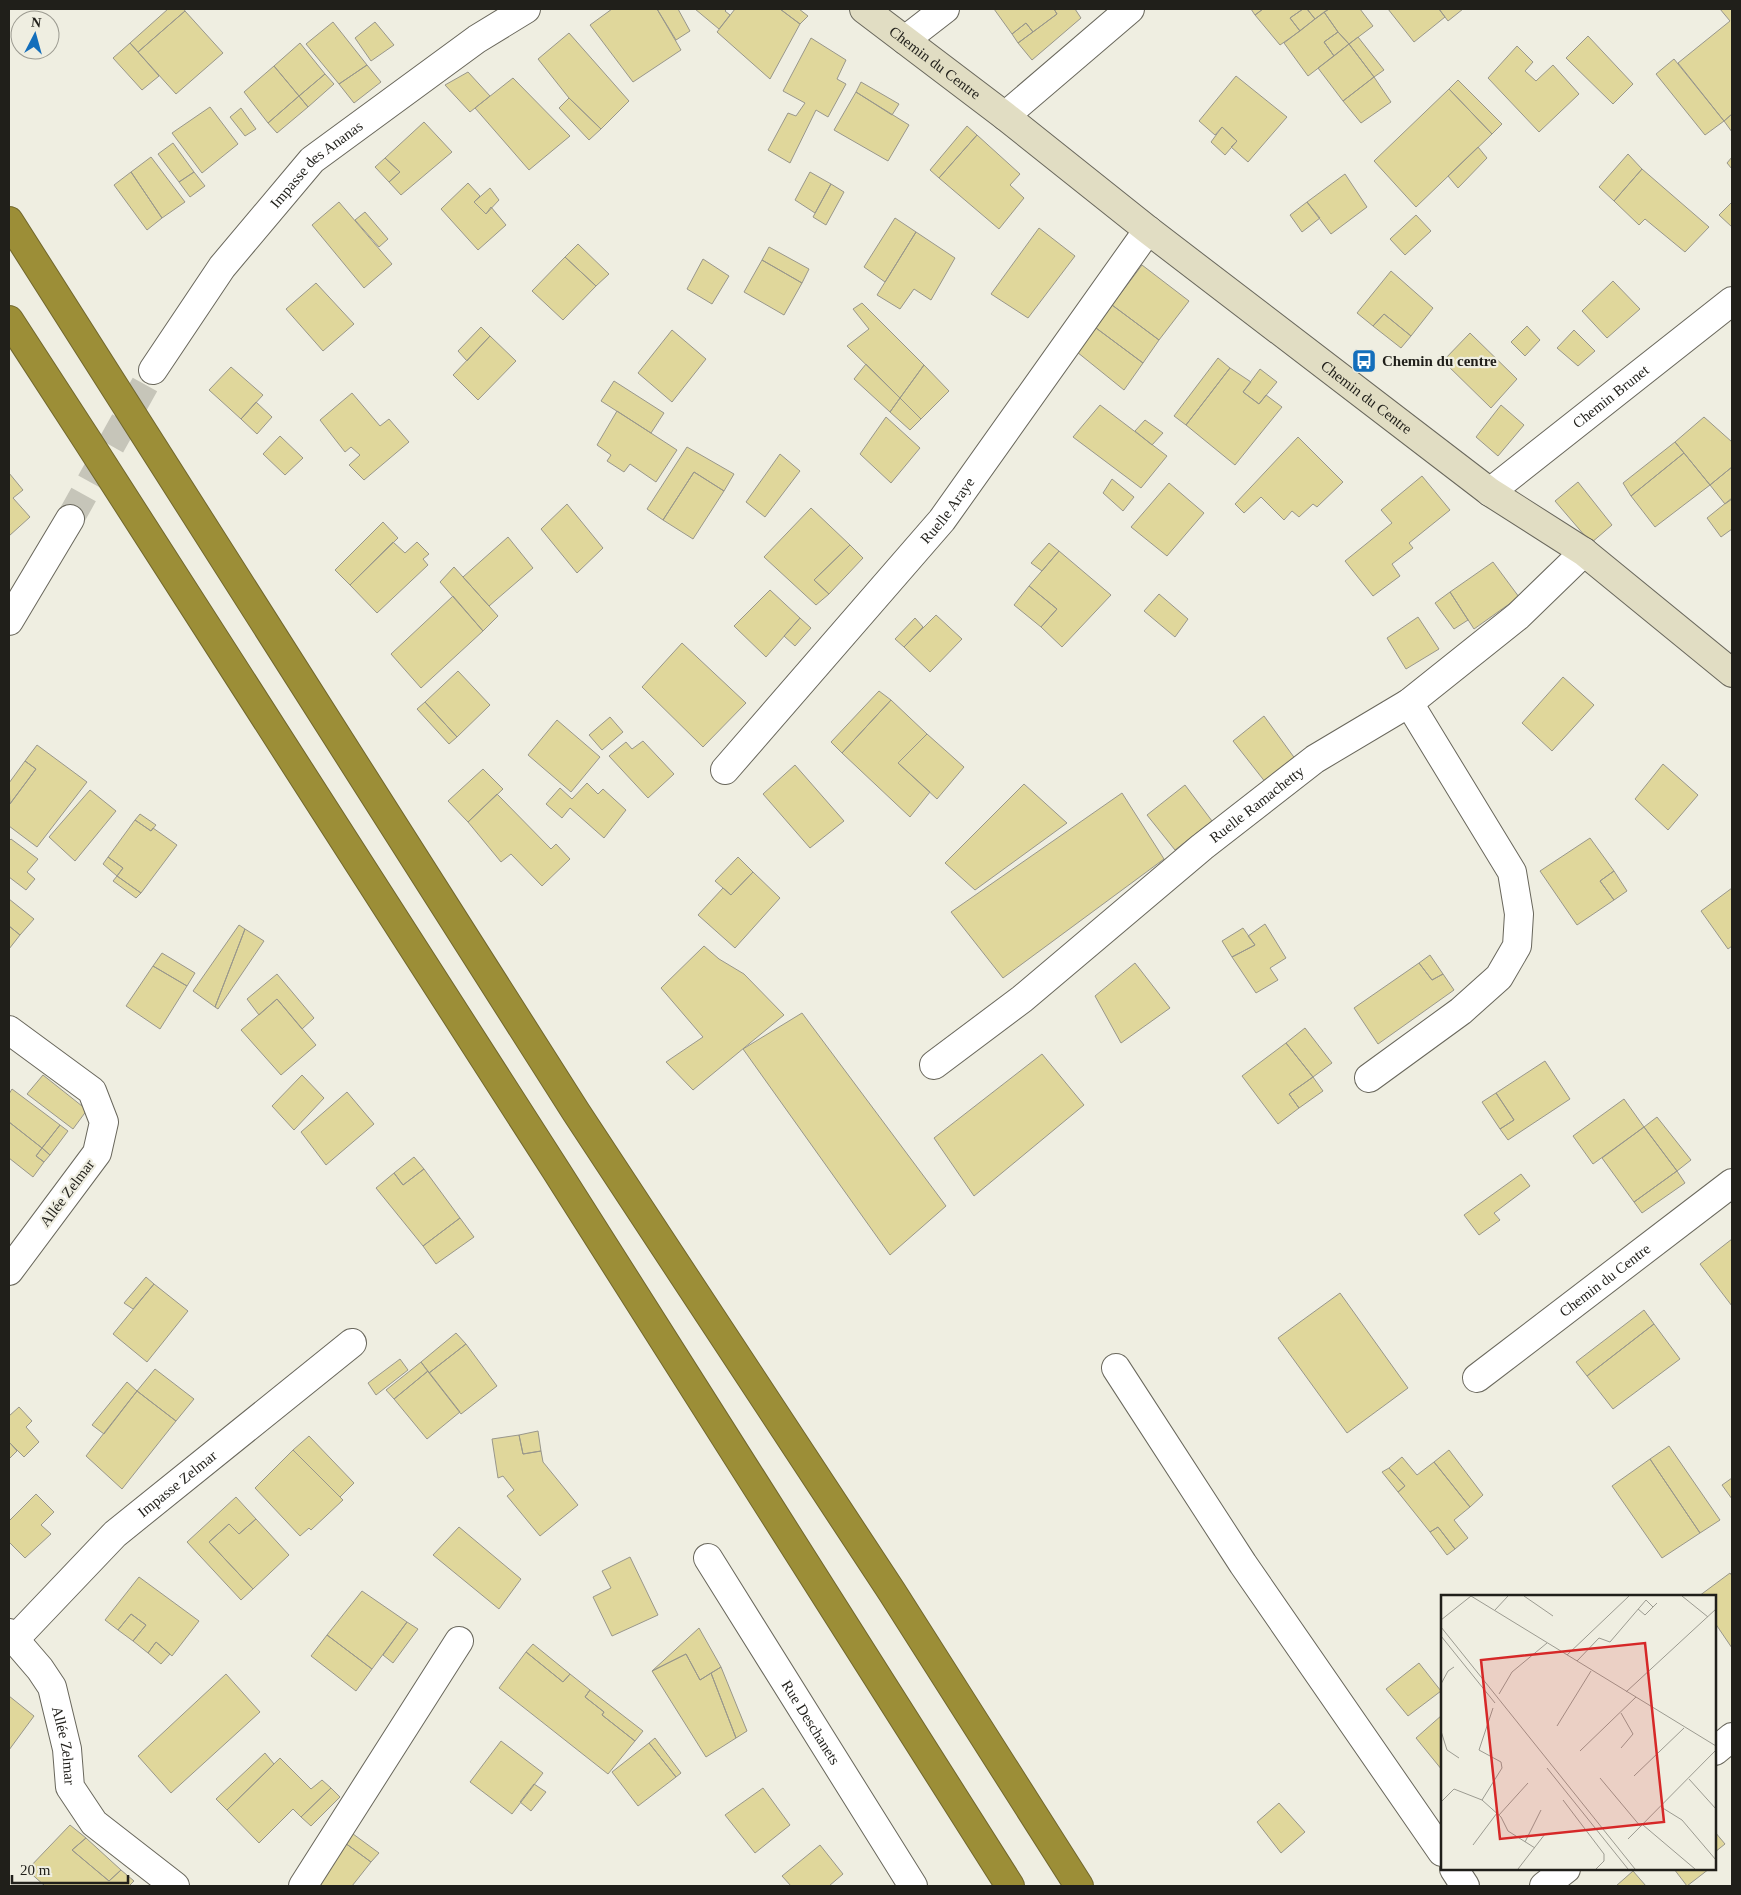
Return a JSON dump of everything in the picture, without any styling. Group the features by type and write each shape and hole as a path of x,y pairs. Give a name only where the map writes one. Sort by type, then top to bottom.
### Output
{"highway":[{"path":"9,221 576,1112 887,1584 1079,1886"},
{"path":"9,320 88,440 557,1172 1010,1886"}],"street":[{"name":"Impasse des Ananas","path":"153,370 222,267 312,160 477,39 526,9"},
{"name":"Chemin du Centre","path":"864,9 1490,492 1584,552 1732,673"},
{"path":"905,40 945,9"},
{"path":"1005,116 1130,9"},
{"name":"Ruelle Araye","path":"724,770 942,520 1148,230"},
{"name":"Chemin Brunet","path":"1490,492 1732,301"},
{"path":"9,621 70,518"},
{"name":"Ruelle Ramachetty","path":"934,1066 1022,999 1202,848 1315,759 1410,703 1518,616 1584,552"},
{"path":"1369,1078 1461,1011 1499,977 1517,946 1519,914 1512,872 1410,703"},
{"name":"Allée Zelmar","path":"9,1030 92,1091 104,1122 97,1153 9,1271"},
{"name":"Chemin du Centre","path":"1477,1378 1732,1182"},
{"name":"Impasse Zelmar","path":"12,1636 115,1534 352,1343"},
{"path":"1116,1368 1243,1564 1441,1851"},
{"name":"Rue Deschanets","path":"708,1558 913,1886"},
{"name":"Allée Zelmar","path":"12,1636 40,1668 52,1687 67,1749 70,1787 94,1824 176,1886"},
{"path":"302,1886 460,1641"},
{"path":"1455,1870 1466,1886"},
{"path":"1544,1886 1565,1870"}],"building":[{"path":"168,9 184,9 185,11 138,52 130,43"},
{"path":"612,9 657,9 681,50 633,82 590,25"},
{"path":"657,9 678,9 690,31 676,40"},
{"path":"695,9 727,9 725,11 730,15 719,29"},
{"path":"735,9 780,9 800,24 770,79 717,32"},
{"path":"780,9 799,9 808,16 800,24"},
{"path":"994,9 1054,9 1057,14 1033,32 1026,23 1012,34"},
{"path":"1054,9 1075,9 1081,18 1032,60 1018,43 1057,14"},
{"path":"1251,9 1263,9 1255,15"},
{"path":"1263,9 1303,9 1290,18 1300,31 1280,45 1255,15"},
{"path":"1303,9 1307,9 1315,19 1300,31 1290,18"},
{"path":"1307,9 1329,9 1315,19"},
{"path":"1329,9 1360,9 1373,26 1349,44 1324,12"},
{"path":"1388,9 1439,9 1445,17 1414,42"},
{"path":"1439,9 1463,9 1448,21"},
{"path":"1720,9 1732,9 1732,114 1724,121 1678,63 1730,21"},
{"path":"185,11 223,53 176,94 138,52"},
{"path":"1324,12 1338,32 1324,42 1334,56 1308,76 1284,43"},
{"path":"333,22 367,65 339,84 306,44"},
{"path":"375,22 394,45 371,61 355,38"},
{"path":"1026,23 1033,32 1018,43 1012,34"},
{"path":"1338,32 1349,44 1334,56 1324,42"},
{"path":"569,33 629,101 601,129 569,98 538,59"},
{"path":"1588,36 1633,84 1613,104 1566,58"},
{"path":"1358,37 1384,70 1374,77 1349,44"},
{"path":"811,38 846,60 837,79 846,84 828,117 816,110 790,163 768,150 788,113 796,116 805,103 783,91"},
{"path":"130,43 159,76 142,90 113,58"},
{"path":"300,43 325,74 299,96 274,66"},
{"path":"1349,44 1374,77 1343,101 1318,68"},
{"path":"1517,46 1533,62 1525,71 1536,81 1553,65 1579,94 1539,132 1488,78"},
{"path":"1674,59 1724,121 1705,135 1656,74"},
{"path":"367,65 381,82 354,103 339,84"},
{"path":"274,66 299,96 268,123 244,92"},
{"path":"468,72 490,96 470,112 445,85"},
{"path":"325,74 334,84 308,107 299,96"},
{"path":"1236,76 1287,117 1248,162 1231,147 1237,141 1222,127 1215,135 1199,121"},
{"path":"1374,77 1391,102 1361,123 1343,101"},
{"path":"513,78 570,136 529,170 475,108"},
{"path":"1458,80 1502,124 1492,134 1449,89"},
{"path":"861,82 899,104 892,115 856,92"},
{"path":"1449,89 1492,134 1416,207 1374,161"},
{"path":"856,92 909,125 888,161 834,130"},
{"path":"299,96 308,107 277,133 268,123"},
{"path":"569,98 601,129 589,140 559,108"},
{"path":"210,107 238,144 202,173 172,133"},
{"path":"241,108 256,129 245,136 230,117"},
{"path":"1732,114 1732,132 1724,121"},
{"path":"424,122 452,152 401,195 389,182 400,172 385,158"},
{"path":"967,126 977,135 939,178 930,170"},
{"path":"1222,127 1237,141 1225,155 1211,142"},
{"path":"977,135 1020,174 1010,185 1024,198 999,229 939,178"},
{"path":"173,143 194,172 179,182 158,154"},
{"path":"1478,147 1487,158 1458,188 1448,176"},
{"path":"1628,154 1642,169 1614,201 1599,187"},
{"path":"151,157 185,202 162,218 131,172"},
{"path":"1732,157 1732,169 1727,163"},
{"path":"385,158 400,172 389,182 375,167"},
{"path":"1642,169 1709,227 1685,252 1645,219 1639,225 1614,201"},
{"path":"131,172 162,218 147,230 114,185"},
{"path":"194,172 205,186 190,197 179,182"},
{"path":"810,172 831,184 815,213 795,200"},
{"path":"1345,174 1367,207 1331,234 1307,202"},
{"path":"468,183 480,196 474,202 486,214 491,207 506,225 478,250 441,209"},
{"path":"831,184 844,192 826,225 813,217"},
{"path":"490,188 499,200 486,214 474,202"},
{"path":"339,202 392,264 364,288 312,225"},
{"path":"1307,202 1320,218 1302,232 1290,215"},
{"path":"1732,202 1732,227 1719,215"},
{"path":"365,212 388,239 379,247 355,220"},
{"path":"1416,215 1431,231 1405,255 1390,239"},
{"path":"895,218 916,232 885,282 864,267"},
{"path":"1039,228 1075,256 1028,318 991,294"},
{"path":"916,232 955,258 931,300 914,289 900,309 877,295"},
{"path":"578,244 609,274 596,286 565,257"},
{"path":"769,247 809,269 802,283 762,260"},
{"path":"565,257 596,286 563,320 532,291"},
{"path":"703,259 729,276 712,304 687,289"},
{"path":"762,260 802,283 784,315 744,292"},
{"path":"1142,265 1189,301 1159,340 1112,305"},
{"path":"1391,271 1433,308 1411,336 1384,314 1373,326 1357,313"},
{"path":"1613,281 1640,309 1607,338 1582,311"},
{"path":"316,283 354,324 323,351 286,309"},
{"path":"862,303 924,365 900,398 847,346 869,329 853,309"},
{"path":"1112,305 1159,340 1143,363 1096,328"},
{"path":"1384,314 1411,336 1401,348 1373,326"},
{"path":"1527,326 1540,340 1525,356 1511,342"},
{"path":"481,327 490,336 467,361 458,351"},
{"path":"1096,328 1143,363 1124,390 1077,352"},
{"path":"672,330 706,359 672,402 638,373"},
{"path":"1574,330 1595,351 1578,366 1557,348"},
{"path":"1470,333 1517,379 1491,408 1443,361"},
{"path":"490,336 516,361 478,400 453,375"},
{"path":"1218,358 1230,368 1186,425 1174,416"},
{"path":"866,364 900,398 890,412 854,379"},
{"path":"924,365 949,391 921,419 900,398"},
{"path":"231,367 263,395 241,419 209,390"},
{"path":"1230,368 1251,382 1243,392 1259,404 1266,395 1282,407 1235,465 1186,425"},
{"path":"1260,369 1277,382 1259,404 1243,392"},
{"path":"614,381 664,413 651,433 601,401"},
{"path":"352,393 380,426 389,419 409,442 364,480 349,465 360,455 351,447 345,452 320,420"},
{"path":"900,398 921,419 910,430 890,412"},
{"path":"256,402 272,417 257,434 241,419"},
{"path":"1100,405 1167,456 1141,488 1073,437"},
{"path":"1501,405 1524,425 1498,456 1476,437"},
{"path":"617,411 677,450 656,482 630,464 624,472 607,461 611,455 597,445"},
{"path":"886,417 920,448 891,483 860,454"},
{"path":"1704,417 1732,442 1732,467 1710,485 1675,442"},
{"path":"1145,420 1163,433 1152,445 1135,431"},
{"path":"280,436 303,458 285,475 263,454"},
{"path":"1298,437 1343,482 1317,507 1313,504 1299,517 1292,511 1284,520 1261,497 1244,513 1235,504"},
{"path":"1675,442 1684,453 1631,496 1623,483"},
{"path":"687,447 734,474 724,491 694,472 663,520 647,509"},
{"path":"1684,453 1710,485 1655,527 1631,496"},
{"path":"780,454 800,471 765,517 746,502"},
{"path":"1732,467 1732,499 1725,504 1710,485"},
{"path":"694,472 724,491 693,539 663,520"},
{"path":"9,473 23,490 13,498 30,517 9,536"},
{"path":"1422,476 1450,510 1409,543 1413,548 1392,564 1400,576 1373,596 1345,561 1392,523 1381,510"},
{"path":"1112,479 1134,497 1123,511 1103,493"},
{"path":"1578,482 1612,525 1591,543 1555,501"},
{"path":"1169,483 1204,513 1167,556 1131,527"},
{"path":"1732,498 1732,529 1721,537 1707,518"},
{"path":"567,504 603,548 577,573 541,529"},
{"path":"811,508 850,545 814,580 829,594 816,605 764,557"},
{"path":"383,522 398,538 350,585 335,570"},
{"path":"508,537 533,568 489,606 463,577"},
{"path":"393,542 405,553 417,542 429,554 423,559 428,565 377,613 350,585"},
{"path":"1049,543 1059,551 1042,571 1031,563"},
{"path":"850,545 863,558 829,594 814,580"},
{"path":"1059,551 1111,595 1062,647 1041,627 1057,609 1029,586"},
{"path":"1493,562 1519,597 1474,629 1450,592"},
{"path":"454,567 498,616 483,631 440,582"},
{"path":"1029,586 1057,609 1041,627 1014,605"},
{"path":"770,590 800,618 766,657 734,626"},
{"path":"1450,592 1468,620 1454,629 1435,603"},
{"path":"1159,594 1188,619 1175,637 1144,611"},
{"path":"453,596 483,631 421,688 391,654"},
{"path":"936,615 962,639 930,672 904,647"},
{"path":"1418,617 1439,649 1406,669 1387,638"},
{"path":"800,618 811,628 795,646 784,636"},
{"path":"915,618 923,627 904,647 895,639"},
{"path":"682,643 746,703 703,747 642,687"},
{"path":"458,671 490,705 457,737 425,702"},
{"path":"1563,677 1594,705 1552,751 1522,723"},
{"path":"879,691 891,700 842,753 831,742"},
{"path":"891,700 927,734 898,763 930,792 910,817 842,753"},
{"path":"425,702 457,737 449,744 417,709"},
{"path":"1264,716 1296,760 1266,783 1233,741"},
{"path":"610,717 623,732 602,750 589,735"},
{"path":"557,720 600,757 571,792 528,755"},
{"path":"927,734 964,767 937,799 898,763"},
{"path":"643,741 674,774 648,798 609,756 626,742 632,749"},
{"path":"37,745 87,782 37,847 9,826 9,805 36,769 25,761"},
{"path":"25,761 36,769 10,804 9,783"},
{"path":"1663,764 1698,795 1668,830 1635,799"},
{"path":"795,765 844,821 810,848 763,794"},
{"path":"483,769 503,789 468,822 448,801"},
{"path":"587,783 598,794 603,789 626,810 604,838 570,808 562,818 546,804 560,788 572,799"},
{"path":"1024,784 1067,823 975,890 945,863"},
{"path":"1185,785 1212,821 1175,850 1147,815"},
{"path":"90,790 116,811 75,861 49,837"},
{"path":"1122,793 1164,859 1003,978 951,912"},
{"path":"497,794 551,849 556,844 570,859 542,886 511,854 501,862 468,822"},
{"path":"140,814 156,825 151,831 135,820"},
{"path":"135,820 151,831 153,828 177,845 141,893 117,876 123,868 108,857"},
{"path":"1590,838 1614,871 1600,881 1614,900 1577,925 1540,871"},
{"path":"11,839 38,859 27,872 35,879 26,890 9,877 9,841"},
{"path":"108,857 123,868 117,876 103,864"},
{"path":"738,857 753,872 731,895 715,881"},
{"path":"1614,871 1627,891 1614,900 1600,881"},
{"path":"753,872 780,898 735,948 698,915 723,888 731,895"},
{"path":"117,876 141,893 136,898 113,881"},
{"path":"1732,888 1732,946 1728,949 1701,911"},
{"path":"9,899 34,919 20,935 9,926"},
{"path":"1265,924 1286,958 1270,968 1278,980 1256,993 1232,957 1255,945 1248,936"},
{"path":"239,925 245,929 215,1007 193,991"},
{"path":"9,926 20,935 9,949"},
{"path":"1243,928 1255,945 1232,957 1222,941"},
{"path":"245,929 264,941 218,1009 215,1007"},
{"path":"704,946 719,959 744,974 784,1015 693,1090 666,1062 703,1037 661,988"},
{"path":"162,953 195,973 187,986 153,966"},
{"path":"1430,955 1443,974 1432,980 1419,963"},
{"path":"1135,963 1170,1008 1121,1043 1095,996"},
{"path":"1419,963 1432,980 1443,974 1454,990 1378,1044 1354,1008"},
{"path":"153,966 187,986 160,1029 126,1006"},
{"path":"277,974 314,1018 302,1029 277,999 259,1015 247,999"},
{"path":"277,999 316,1045 281,1075 241,1030"},
{"path":"802,1013 946,1206 890,1255 743,1049"},
{"path":"1305,1028 1332,1063 1313,1077 1286,1043"},
{"path":"1286,1043 1313,1077 1289,1094 1299,1108 1278,1124 1242,1076"},
{"path":"1042,1054 1084,1105 974,1196 934,1138"},
{"path":"1545,1061 1570,1099 1508,1140 1500,1129 1514,1120 1496,1093"},
{"path":"43,1075 87,1110 73,1129 27,1094"},
{"path":"302,1075 324,1098 294,1130 272,1106"},
{"path":"1313,1077 1323,1091 1299,1108 1289,1094"},
{"path":"12,1089 60,1125 42,1148 9,1122 9,1094"},
{"path":"347,1092 374,1124 326,1165 301,1132"},
{"path":"1496,1093 1514,1120 1500,1129 1482,1102"},
{"path":"1624,1099 1644,1127 1593,1164 1573,1136"},
{"path":"1657,1117 1691,1160 1677,1171 1644,1127"},
{"path":"9,1122 42,1148 36,1156 44,1162 33,1177 9,1158"},
{"path":"60,1125 68,1131 50,1155 42,1148"},
{"path":"1644,1127 1677,1171 1634,1202 1602,1158"},
{"path":"42,1148 50,1155 44,1162 36,1156"},
{"path":"414,1157 424,1169 403,1185 394,1173"},
{"path":"424,1169 460,1218 423,1246 376,1188 394,1173 403,1185"},
{"path":"1677,1171 1685,1183 1642,1213 1634,1202"},
{"path":"1521,1174 1530,1186 1494,1213 1500,1220 1479,1235 1464,1215"},
{"path":"460,1218 474,1237 436,1264 423,1246"},
{"path":"1732,1239 1732,1306 1700,1264"},
{"path":"146,1277 154,1284 133,1309 124,1303"},
{"path":"154,1284 188,1311 147,1362 113,1334"},
{"path":"1340,1293 1408,1388 1347,1433 1278,1338"},
{"path":"1644,1310 1654,1324 1587,1376 1576,1362"},
{"path":"1654,1324 1680,1359 1613,1409 1587,1376"},
{"path":"456,1333 466,1344 429,1373 421,1362"},
{"path":"466,1344 497,1386 461,1414 429,1373"},
{"path":"400,1359 408,1370 376,1395 368,1383"},
{"path":"421,1362 428,1371 394,1399 386,1390"},
{"path":"155,1369 194,1399 176,1421 137,1391"},
{"path":"428,1371 460,1412 427,1439 394,1399"},
{"path":"127,1382 137,1391 104,1434 92,1425"},
{"path":"137,1391 176,1421 122,1489 86,1456"},
{"path":"19,1407 32,1421 26,1427 39,1442 24,1457 9,1442 9,1416"},
{"path":"538,1431 541,1451 523,1454 519,1435"},
{"path":"519,1435 523,1454 541,1451 543,1462 578,1505 540,1536 507,1496 514,1490 503,1476 498,1478 492,1439"},
{"path":"309,1436 354,1483 340,1497 293,1450"},
{"path":"9,1442 17,1451 9,1459"},
{"path":"1669,1446 1720,1520 1700,1533 1650,1459"},
{"path":"293,1450 343,1500 311,1530 309,1528 300,1536 255,1488"},
{"path":"1449,1450 1483,1495 1470,1507 1434,1462"},
{"path":"1402,1457 1417,1475 1434,1462 1470,1507 1454,1520 1468,1538 1455,1549 1438,1527 1430,1532 1398,1492 1405,1486 1389,1468"},
{"path":"1650,1459 1700,1533 1662,1558 1612,1486"},
{"path":"1389,1468 1405,1486 1398,1492 1382,1472"},
{"path":"1732,1478 1732,1499 1722,1485"},
{"path":"36,1494 54,1512 41,1525 51,1534 25,1558 9,1542 9,1521"},
{"path":"236,1497 256,1519 239,1534 229,1524 209,1542 253,1589 241,1600 187,1542"},
{"path":"256,1519 289,1555 253,1589 209,1542 229,1524 239,1534"},
{"path":"459,1527 521,1579 499,1609 433,1555"},
{"path":"1438,1527 1455,1549 1447,1555 1430,1532"},
{"path":"630,1557 658,1615 612,1636 593,1597 611,1588 602,1571"},
{"path":"1730,1573 1732,1576 1732,1648 1716,1624 1716,1595 1700,1595"},
{"path":"139,1577 199,1621 172,1656 156,1642 148,1653 133,1641 146,1625 131,1614 118,1630 105,1620"},
{"path":"362,1591 407,1622 372,1669 327,1635"},
{"path":"131,1614 146,1625 133,1641 118,1630"},
{"path":"407,1622 418,1629 393,1663 383,1655"},
{"path":"699,1628 721,1667 700,1680 686,1654 652,1671"},
{"path":"327,1635 372,1669 356,1691 311,1656"},
{"path":"156,1642 170,1654 161,1664 148,1653"},
{"path":"533,1644 570,1674 563,1682 526,1652"},
{"path":"526,1652 563,1682 570,1674 590,1690 585,1697 604,1712 602,1715 635,1741 608,1774 499,1688"},
{"path":"686,1654 700,1680 711,1673 736,1738 706,1757 652,1671"},
{"path":"1419,1663 1441,1691 1408,1716 1386,1689"},
{"path":"721,1667 747,1731 736,1738 711,1673"},
{"path":"226,1674 260,1712 171,1793 138,1756"},
{"path":"590,1690 643,1731 635,1741 602,1715 604,1712 585,1697"},
{"path":"9,1696 34,1716 9,1750"},
{"path":"1441,1716 1441,1769 1416,1738"},
{"path":"655,1738 681,1773 676,1777 649,1743"},
{"path":"501,1741 543,1773 512,1814 470,1782"},
{"path":"649,1743 676,1777 638,1806 612,1772"},
{"path":"265,1753 274,1764 227,1810 216,1799"},
{"path":"280,1758 311,1789 322,1780 331,1788 301,1817 293,1809 259,1843 227,1810"},
{"path":"534,1784 546,1792 531,1811 520,1802"},
{"path":"331,1788 340,1797 311,1826 301,1817"},
{"path":"763,1788 790,1825 755,1853 725,1815"},
{"path":"1279,1803 1305,1832 1281,1853 1257,1822"},
{"path":"70,1825 86,1838 72,1850 109,1881 121,1870 134,1881 129,1886 45,1886 27,1870"},
{"path":"349,1831 379,1853 371,1862 341,1840"},
{"path":"1716,1833 1725,1844 1716,1851"},
{"path":"86,1838 121,1870 109,1881 72,1850"},
{"path":"341,1840 371,1862 352,1886 309,1886"},
{"path":"820,1845 843,1874 829,1886 791,1886 782,1876"},
{"path":"1675,1870 1708,1870 1687,1886"},
{"path":"1633,1871 1646,1886 1616,1886"}],"tunnel":[{"path":"70,519 153,370"}],"place":[{"name":"Chemin du centre","path":"1364,361"}]}
